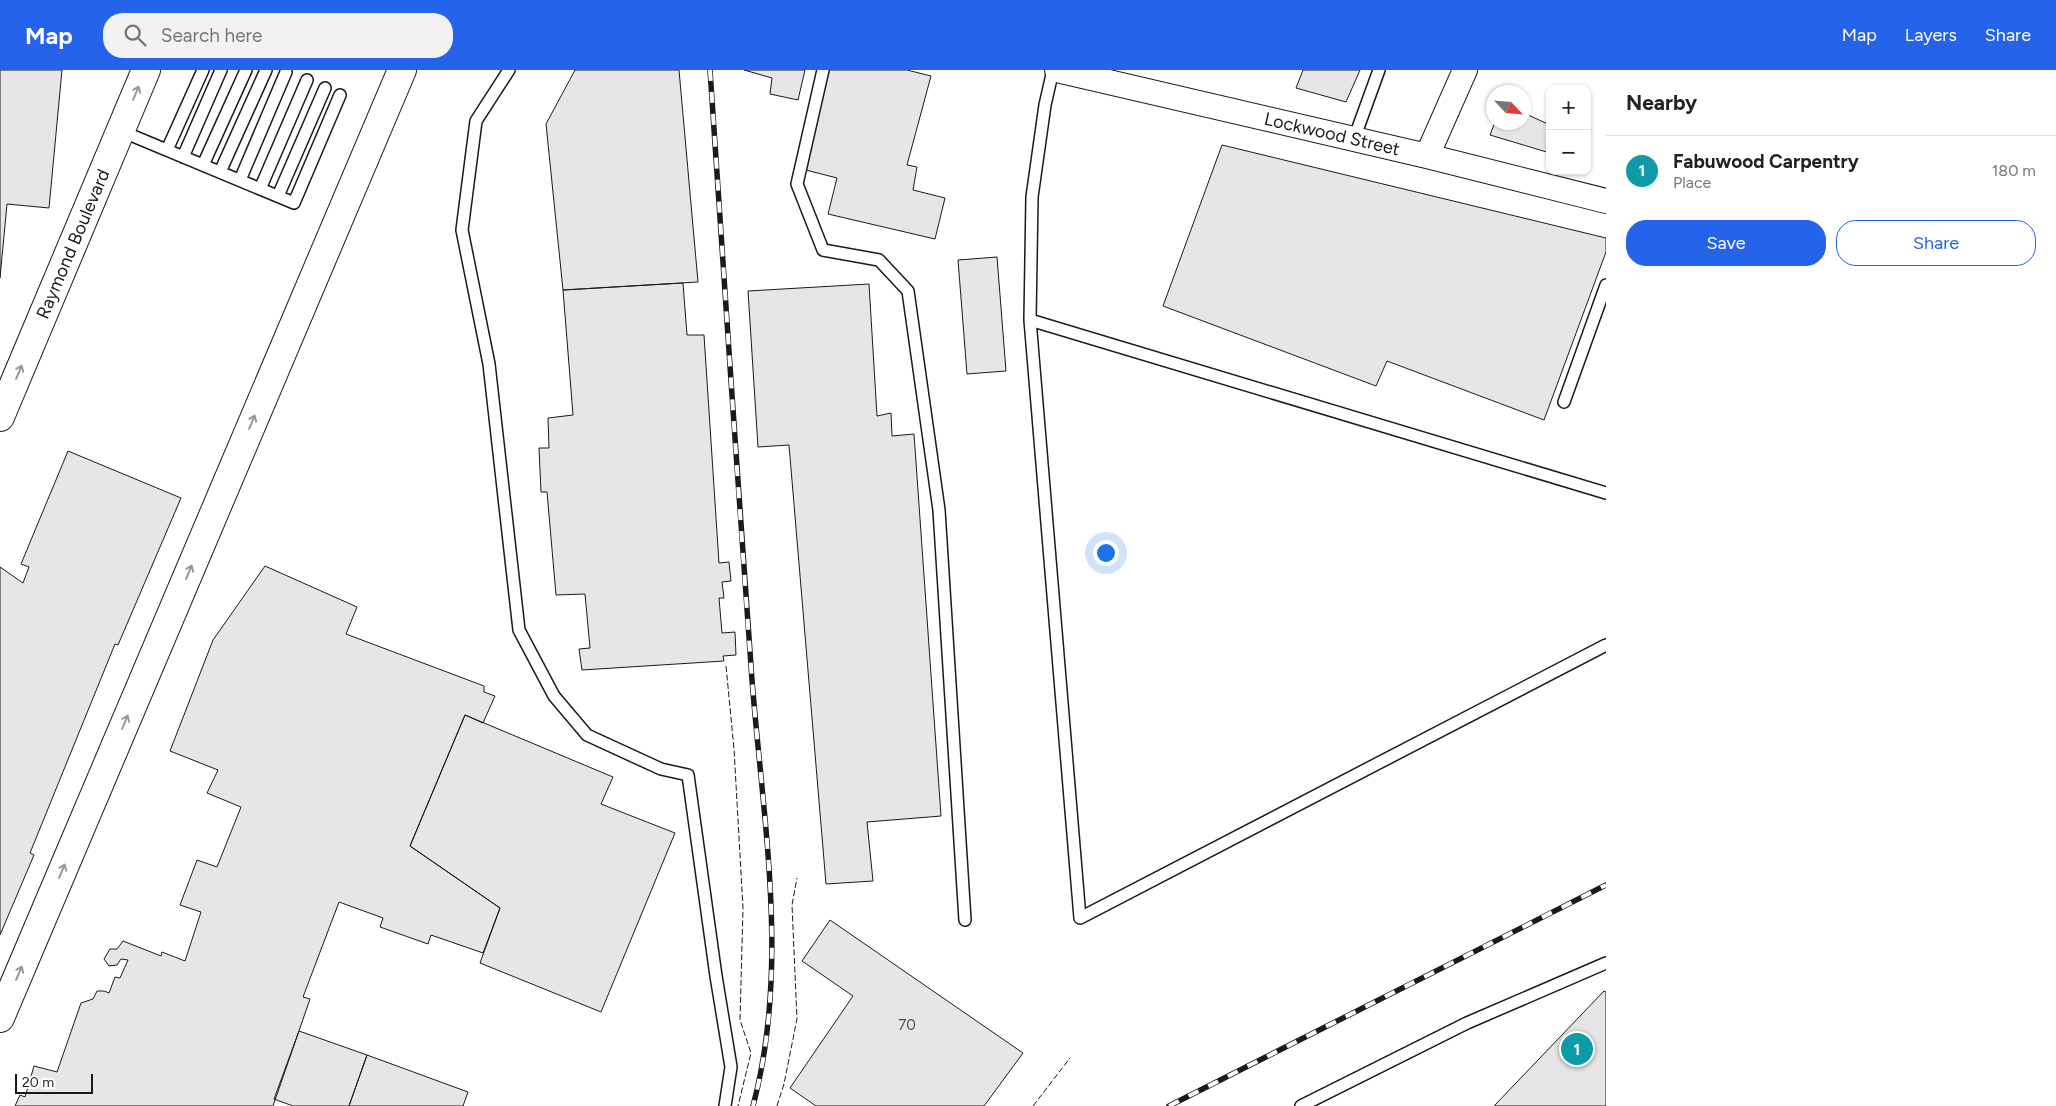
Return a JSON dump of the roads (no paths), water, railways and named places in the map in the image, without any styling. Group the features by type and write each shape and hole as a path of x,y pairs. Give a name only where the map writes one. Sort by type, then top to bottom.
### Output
{"main road":[{"name":"Raymond Boulevard","path":"0,417 146,70"},
{"path":"0,1018 402,70"}],"street":[{"name":"Lockwood Street","path":"1057,70 1427,156 1606,201"},
{"path":"1427,156 1465,70"}],"lane":[{"path":"167,150 203,70"},
{"path":"183,157 221,70"},
{"path":"204,165 246,70"},
{"path":"220,172 266,70"},
{"path":"509,70 476,120 462,230 489,364 519,630 554,696 587,735 662,770 688,776 716,976 731,1067 725,1106"},
{"path":"823,70 796,184 823,250 879,260 908,291 939,510 965,920"},
{"path":"1053,70 1045,105 1032,197 1030,320 1080,918 1606,645"},
{"path":"1354,139 1379,70"},
{"path":"240,180 286,72"},
{"path":"260,189 307,80"},
{"path":"278,196 325,88"},
{"path":"121,131 294,203 340,94"},
{"path":"1564,402 1606,284"},
{"path":"1030,320 1606,493"},
{"path":"1301,1106 1467,1022 1606,963"}],"railway":[{"path":"710,70 752,680 767,840 770,894 772,947 770,1001 764,1054 753,1106"},
{"path":"1169,1106 1606,885"}],"place":[{"name":"Fabuwood Carpentry","path":"1577,1049"}]}
